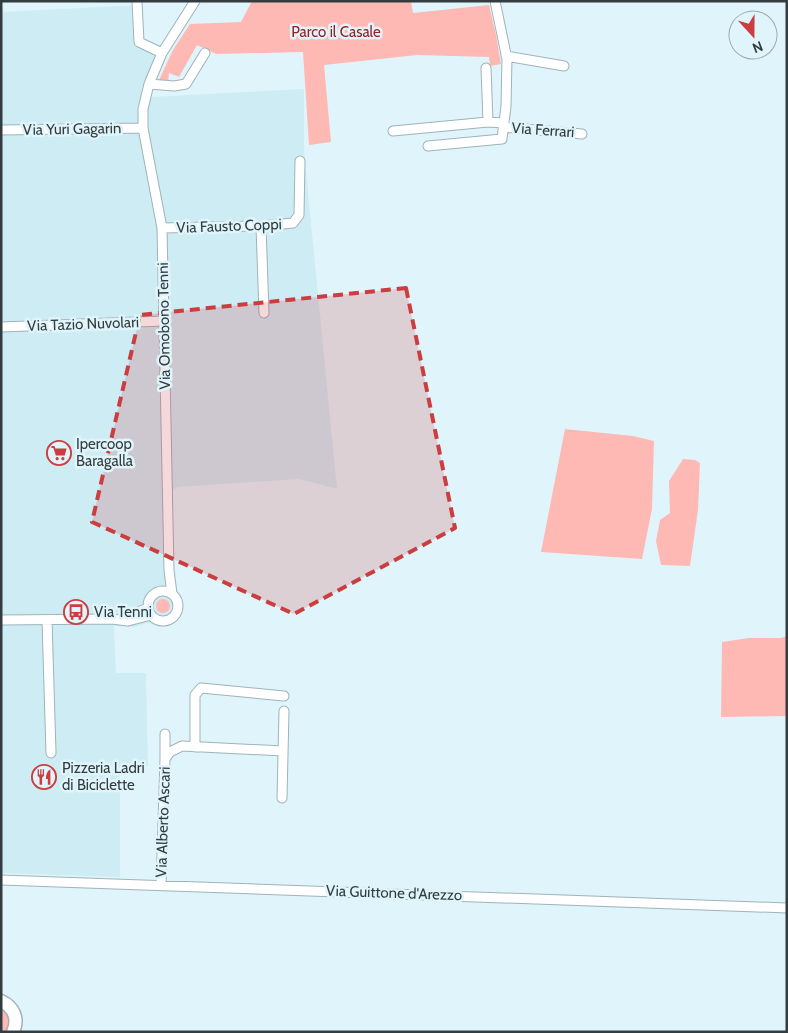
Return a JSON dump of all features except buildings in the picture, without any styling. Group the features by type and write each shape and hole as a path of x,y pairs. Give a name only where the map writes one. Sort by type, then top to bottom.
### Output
{"main road":[{"path":"2,1001 14,1013 16,1025 14,1032"}],"street":[{"path":"137,1 139,42 162,52"},
{"name":"Via Omobono Tenni","path":"169,570 160,592 152,596 150,611 155,619 165,621 174,616 178,607 172,594 169,570 162,228 143,128 143,109 149,84 162,52 195,1"},
{"path":"428,146 502,139 507,84 506,56 495,1"},
{"path":"149,84 174,86 186,84 205,53"},
{"path":"506,56 564,66"},
{"path":"486,68 488,122"},
{"name":"Via Ferrari","path":"393,131 488,122 582,134"},
{"name":"Via Yuri Gagarin","path":"1,130 143,128"},
{"name":"Via Fausto Coppi","path":"162,228 261,226 293,223 299,215 300,161"},
{"path":"261,226 264,313"},
{"name":"Via Tazio Nuvolari","path":"1,328 164,321"},
{"path":"160,592 172,594"},
{"name":"Via Omobono Tenni","path":"3,621 112,619 128,621 150,611"},
{"path":"47,620 51,753"},
{"path":"195,747 195,695 201,688 284,696"},
{"path":"282,798 284,711"},
{"name":"Via Alberto Ascari","path":"161,885 164,734"},
{"name":"Via Alberto Ascari","path":"165,759 170,752 182,746 283,752"},
{"name":"Via Guittone d'Arezzo","path":"1,880 787,908"}],"highlighted area":[{"path":"406,288 455,528 294,614 92,522 140,315"}],"shaded area":[{"path":"141,5 143,39 168,50 153,85 151,97 304,89 304,151 337,489 299,479 177,487 173,490 172,566 174,589 179,598 179,614 166,625 147,623 135,627 114,626 116,673 146,673 148,766 120,768 120,877 1,873 1,12"}],"green space":[{"name":"Parco il Casale","path":"252,1 411,1 413,13 489,5 501,64 490,66 489,57 417,55 324,65 331,142 309,145 303,52 216,54 197,45 179,77 169,73 168,83 159,80 173,50 190,24 241,22"},
{"path":"565,429 633,436 654,441 652,509 642,559 541,552"},
{"path":"683,459 695,460 700,463 698,510 690,566 661,565 656,541 660,520 670,513 669,481"},
{"path":"163,599 168,601 170,606 168,611 163,613 158,611 156,606 158,601"},
{"path":"787,636 787,716 721,717 722,642 749,638 781,638"},
{"path":"1,1008 10,1017 8,1032 1,1032"}],"place":[{"name":"Ipercoop Baragalla","path":"59,453"},
{"name":"Via Tenni","path":"76,612"},
{"name":"Pizzeria Ladri di Biciclette","path":"44,777"}]}
